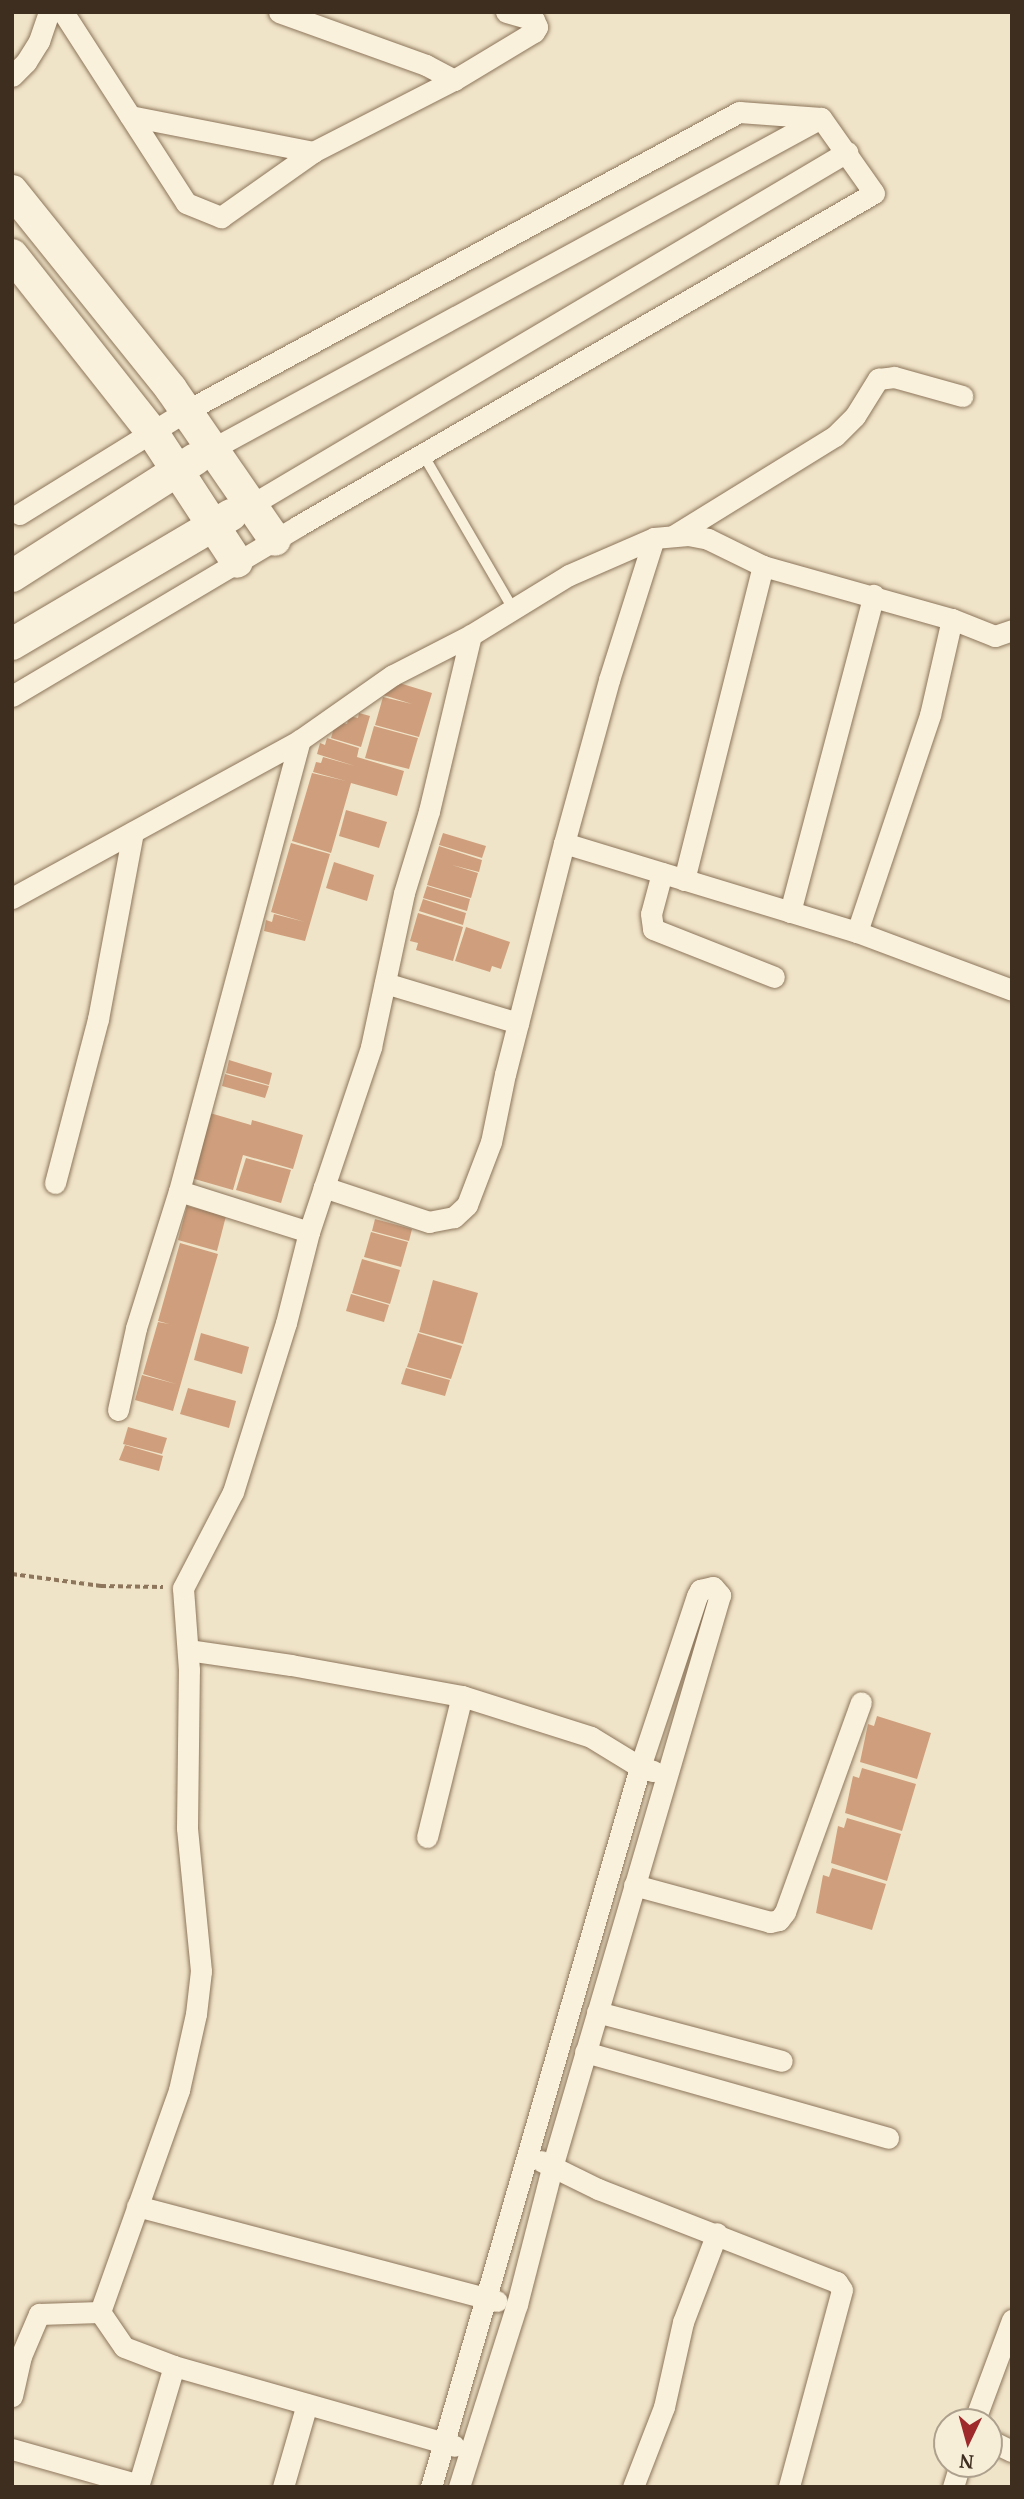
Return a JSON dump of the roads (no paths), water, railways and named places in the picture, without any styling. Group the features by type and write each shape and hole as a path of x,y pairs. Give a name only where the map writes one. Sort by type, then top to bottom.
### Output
{"street":[{"path":"12,76 26,62 38,41 49,12"},
{"path":"63,12 186,203 220,217 313,152 454,80 534,32 537,27 534,20 506,12"},
{"path":"288,14 426,65 454,80"},
{"path":"12,696 237,562 874,193 821,118 738,112 186,411 15,512"},
{"path":"130,116 313,152"},
{"path":"12,576 212,449 821,118"},
{"path":"12,644 846,152"},
{"path":"12,191 186,411 275,540"},
{"path":"12,256 152,432 237,562"},
{"path":"12,898 300,740 393,676 471,635 569,575 664,537 835,436 855,416 878,379 894,377 962,396"},
{"path":"664,537 708,539 763,566 874,595 952,619 995,636 1012,630"},
{"path":"324,1187 429,1222 454,1217 467,1205 491,1142 564,843 609,680 664,537"},
{"path":"684,880 763,566"},
{"path":"790,912 874,595"},
{"path":"857,932 930,715 952,619"},
{"path":"100,2312 179,2090 196,2014 201,1971 187,1828 188,1650 183,1588 233,1492 286,1323 309,1232 372,1047 404,892 429,811 471,635"},
{"path":"118,1410 136,1328 179,1191 232,1001 300,740"},
{"path":"55,1184 98,1019 133,832"},
{"path":"564,843 857,932 1012,990"},
{"path":"662,873 651,914 653,929 774,977"},
{"path":"385,982 519,1023"},
{"path":"179,1191 309,1232"},
{"path":"431,2487 640,1766 700,1590 713,1587 720,1595 585,2052 517,2304 459,2487"},
{"path":"188,1650 462,1696 591,1737 640,1766 666,1774"},
{"path":"427,1838 462,1696"},
{"path":"634,1885 770,1922 779,1920 785,1912 861,1702"},
{"path":"597,2012 782,2061"},
{"path":"585,2052 888,2138"},
{"path":"526,2156 553,2164 597,2189 717,2233 837,2282 842,2290 789,2487"},
{"path":"137,2206 485,2298 517,2304"},
{"path":"633,2487 664,2407 683,2322 717,2233"},
{"path":"100,2312 124,2347 174,2366 444,2442 469,2453"},
{"path":"12,2396 21,2356 39,2314 100,2312"},
{"path":"979,2408 1012,2320"},
{"path":"12,2449 139,2486 174,2366"},
{"path":"284,2487 307,2404"}],"lane":[{"path":"424,456 513,609"}]}
